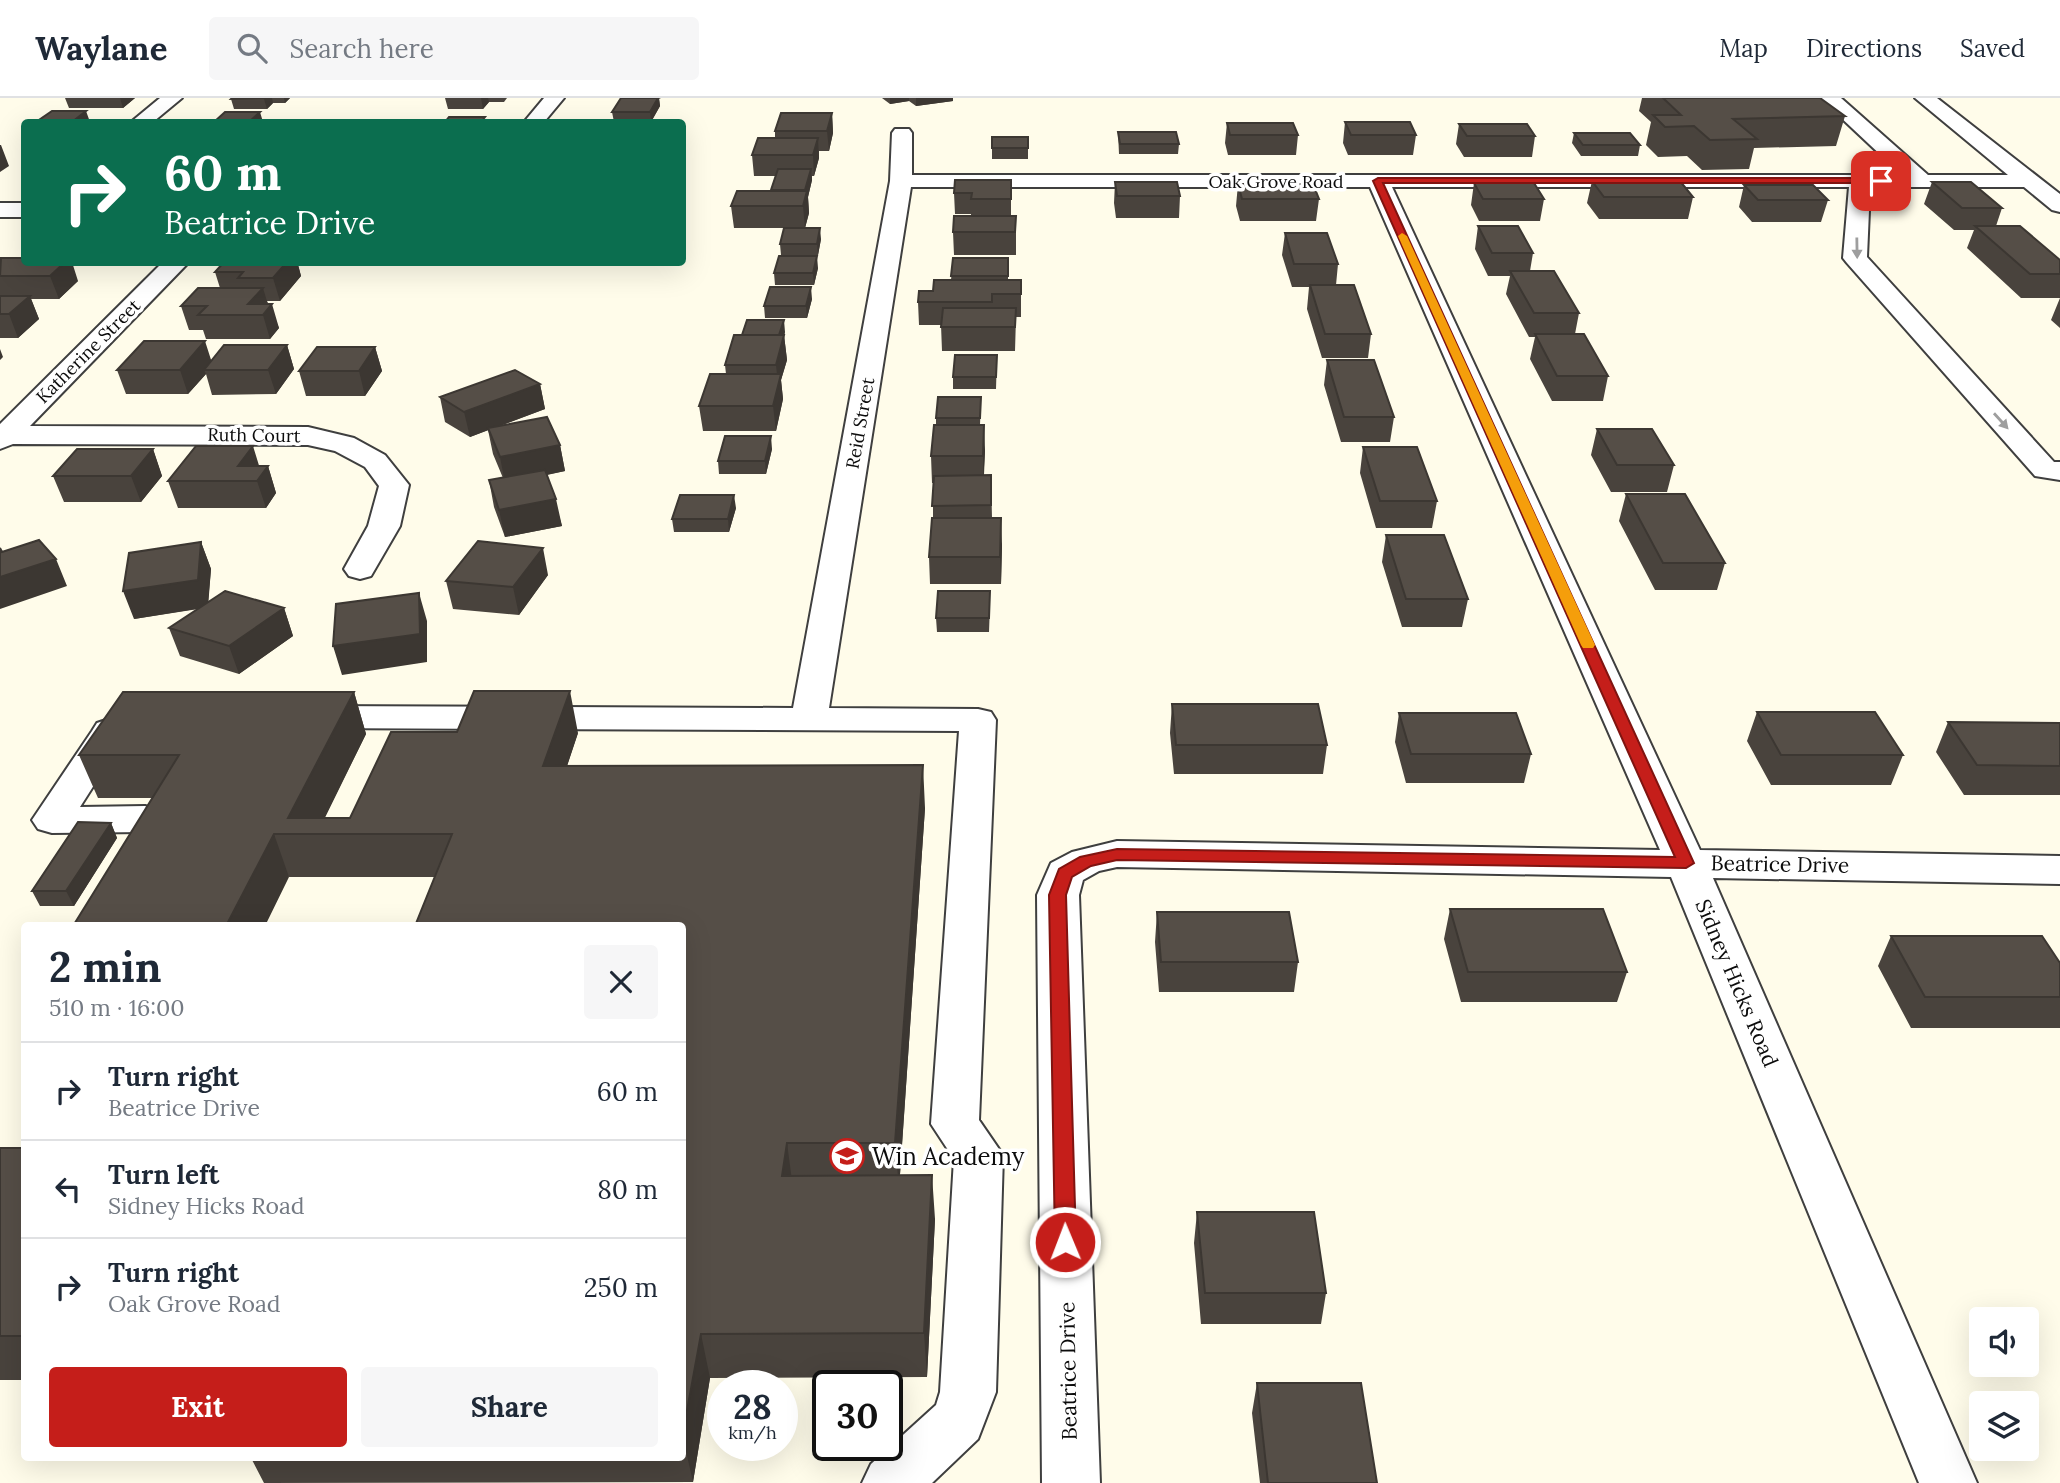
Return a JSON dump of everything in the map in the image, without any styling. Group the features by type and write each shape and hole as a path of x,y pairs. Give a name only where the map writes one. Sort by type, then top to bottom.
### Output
{"street":[{"path":"145,119 172,98"},
{"path":"536,119 554,98"},
{"path":"1830,98 1922,181"},
{"path":"1925,98 2060,205"},
{"name":"Reid Street","path":"810,719 901,181 902,133"},
{"path":"1778,181 1754,162 1899,160"},
{"name":"Oak Grove Road","path":"901,181 2029,181"},
{"name":"Sidney Hicks Road","path":"1378,181 1686,863 1948,1483"},
{"path":"1860,181 1855,258 2045,470 2060,471"},
{"path":"0,210 21,210"},
{"name":"Katherine Street","path":"3,437 173,266"},
{"name":"Ruth Court","path":"3,437 259,434 309,436 344,444 375,461 394,485 384,526 360,569"},
{"path":"271,716 978,720 955,1124 979,1156 968,1392 958,1421 891,1483"},
{"path":"145,819 52,820 110,731 132,720 151,717"},
{"name":"Beatrice Drive","path":"1071,1483 1058,895 1065,873 1086,861 1117,854 2060,870"}],"building":[{"path":"621,98 658,98 650,112 612,112"},
{"path":"1663,98 1820,98 1845,116 1733,119 1757,139 1710,140 1694,126 1665,127 1653,115 1681,115"},
{"path":"52,111 86,111 76,119 40,119"},
{"path":"225,112 260,112 252,119 217,119"},
{"path":"781,113 832,113 827,131 775,131"},
{"path":"449,117 485,117 483,119 447,119"},
{"path":"1345,122 1410,122 1416,135 1351,135"},
{"path":"1227,123 1293,123 1298,135 1230,135"},
{"path":"1459,124 1527,124 1535,136 1467,136"},
{"path":"1118,132 1176,132 1179,144 1120,144"},
{"path":"1574,133 1630,133 1640,145 1583,145"},
{"path":"992,137 1028,137 1028,148 992,148"},
{"path":"758,138 818,138 813,155 752,155"},
{"path":"778,169 811,169 805,190 771,190"},
{"path":"955,180 1011,180 1011,199 971,199 972,193 954,193"},
{"path":"1592,181 1680,181 1693,197 1604,197"},
{"path":"1115,182 1177,182 1180,196 1117,196"},
{"path":"1932,182 1971,182 2002,208 1962,208"},
{"path":"1474,183 1534,183 1544,199 1483,199"},
{"path":"1238,184 1313,184 1319,199 1242,199"},
{"path":"1744,185 1813,185 1828,200 1758,200"},
{"path":"737,191 807,191 803,206 731,206"},
{"path":"954,216 1016,216 1015,232 953,232"},
{"path":"1478,226 1518,226 1533,253 1492,253"},
{"path":"1975,226 2020,226 2060,260 2060,274 2030,274"},
{"path":"784,228 820,228 817,244 780,244"},
{"path":"1285,233 1327,233 1338,264 1294,264"},
{"path":"779,256 817,256 813,273 774,273"},
{"path":"1,258 21,258 21,266 61,266 50,276 0,276"},
{"path":"953,258 1008,258 1008,276 951,276"},
{"path":"220,266 284,266 273,278 238,278 243,272 215,272"},
{"path":"1510,271 1554,271 1579,313 1534,313"},
{"path":"934,280 1021,280 1021,294 992,294 992,302 918,302 919,291 933,291"},
{"path":"1310,285 1354,285 1371,334 1325,334"},
{"path":"770,287 811,287 806,306 764,306"},
{"path":"198,288 263,288 248,304 272,304 263,315 198,315 207,306 181,306"},
{"path":"0,296 30,296 9,314 0,314"},
{"path":"943,308 1016,308 1015,327 941,327"},
{"path":"747,320 784,320 779,335 742,335"},
{"path":"1535,334 1584,334 1608,376 1557,376"},
{"path":"734,335 784,335 776,365 725,365"},
{"path":"144,341 205,341 180,370 117,370"},
{"path":"224,345 287,345 268,370 204,370"},
{"path":"317,347 375,347 359,371 299,371"},
{"path":"955,355 997,355 996,377 953,377"},
{"path":"1327,360 1374,360 1394,417 1344,417"},
{"path":"515,370 540,384 464,412 440,397"},
{"path":"710,374 781,374 773,406 699,406"},
{"path":"938,397 981,397 980,418 936,418"},
{"path":"547,417 560,445 500,457 488,428"},
{"path":"934,425 984,425 983,456 931,456"},
{"path":"1597,429 1652,429 1674,465 1617,465"},
{"path":"725,436 771,436 765,461 718,461"},
{"path":"196,446 253,446 238,466 268,466 257,481 168,481"},
{"path":"1363,447 1417,447 1437,501 1380,501"},
{"path":"77,449 153,449 131,476 53,476"},
{"path":"545,470 556,499 499,510 489,480"},
{"path":"991,475 991,505 932,506 934,476"},
{"path":"1626,494 1685,494 1725,563 1663,563"},
{"path":"680,495 734,495 728,519 672,519"},
{"path":"932,518 1001,518 1000,557 929,557"},
{"path":"1386,535 1444,535 1468,599 1406,599"},
{"path":"39,540 56,559 0,577 0,548 2,552"},
{"path":"478,541 543,548 513,587 446,581"},
{"path":"201,542 198,580 123,591 129,553"},
{"path":"225,591 284,608 229,646 169,628"},
{"path":"938,591 990,591 989,618 936,618"},
{"path":"419,593 420,634 333,646 336,604"},
{"path":"474,691 570,691 543,766 923,765 895,1143 787,1143 782,1176 932,1175 924,1333 701,1334 686,1416 686,922 417,922 452,834 274,834 228,922 75,922 179,755 79,755 123,692 354,692 288,818 350,818 391,732 457,732"},
{"path":"1172,704 1318,704 1327,745 1176,745"},
{"path":"1757,712 1875,712 1903,755 1781,755"},
{"path":"1399,713 1516,713 1531,754 1411,754"},
{"path":"1948,722 2060,723 2060,766 1977,765"},
{"path":"78,822 111,823 66,891 32,891"},
{"path":"1450,909 1603,909 1627,972 1468,972"},
{"path":"1157,912 1289,912 1298,962 1161,962"},
{"path":"1891,936 2042,936 2060,963 2060,997 1925,997"},
{"path":"0,1148 21,1148 21,1336 0,1336"},
{"path":"1197,1212 1314,1212 1326,1293 1205,1293"},
{"path":"1257,1383 1361,1383 1377,1483 1268,1483"}],"slow traffic":[{"path":"1402,236 1588,645"}],"place":[{"name":"Win Academy","path":"847,1156"}],"route":[{"path":"1065,1242 1058,895 1065,873 1086,861 1117,854 1686,863 1378,181 1881,181"}]}
